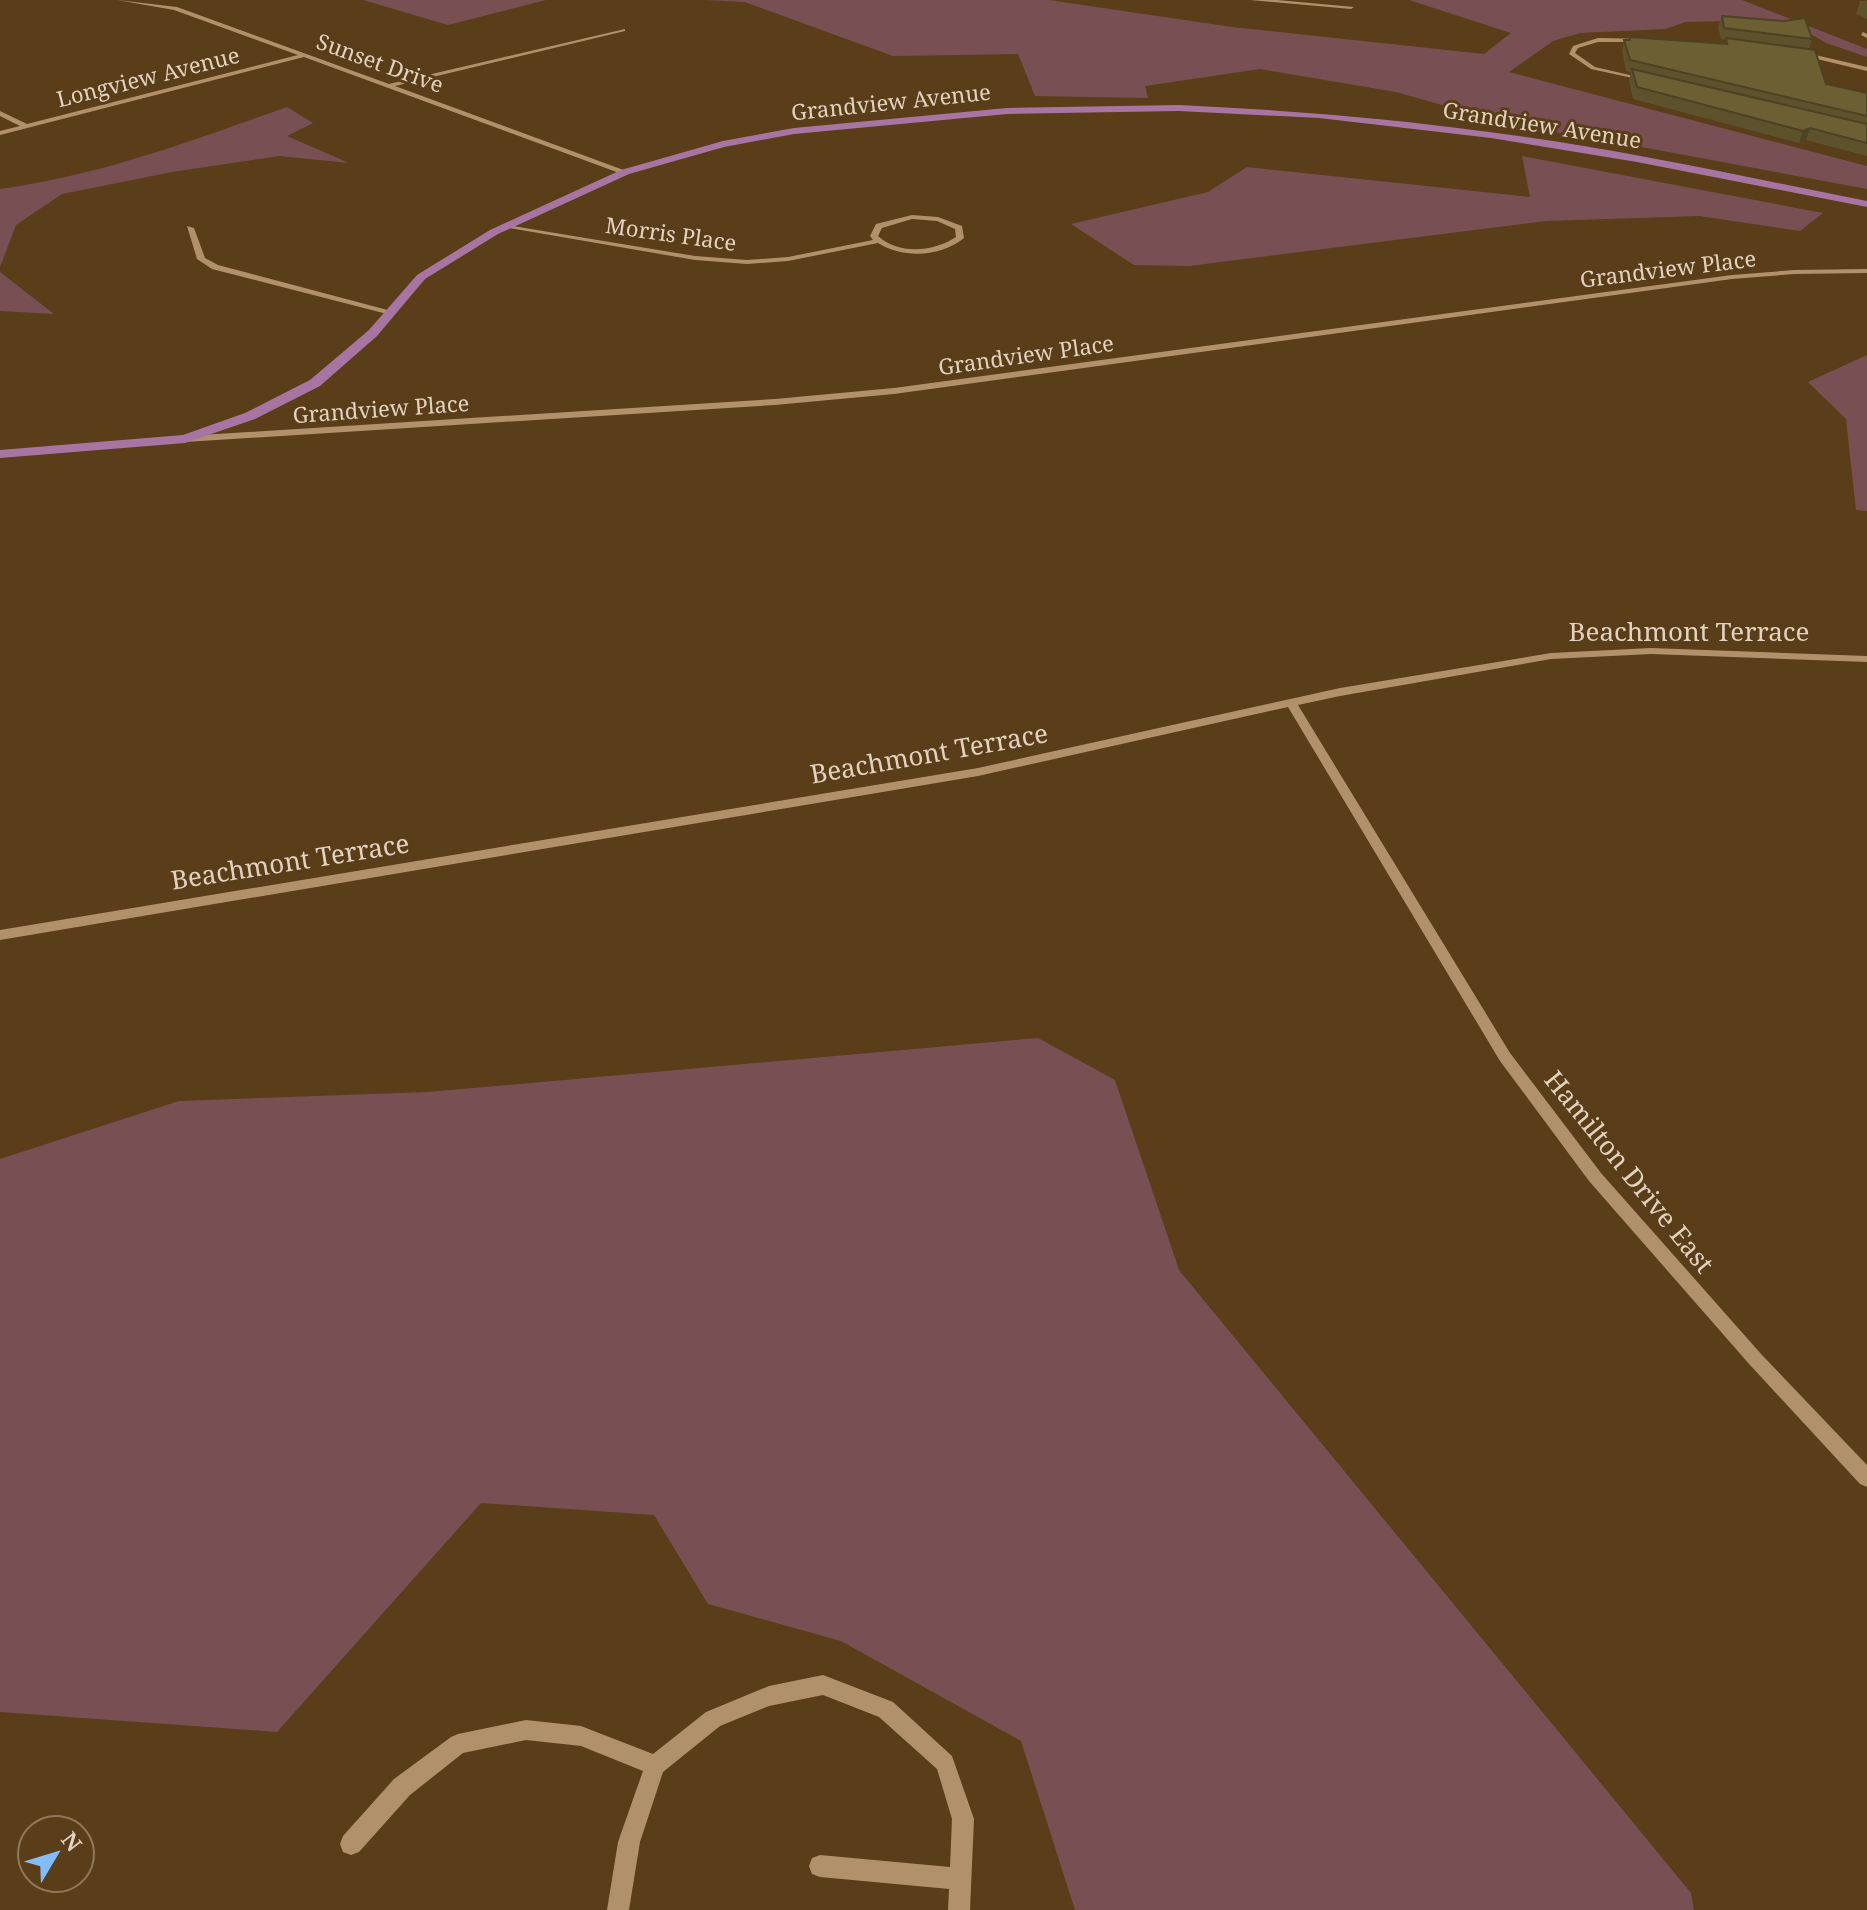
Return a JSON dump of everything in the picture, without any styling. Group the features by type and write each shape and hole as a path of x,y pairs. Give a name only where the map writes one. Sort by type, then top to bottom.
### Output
{"main road":[{"name":"Grandview Avenue","path":"0,454 185,439 250,416 315,383 373,333 421,277 507,227 625,172 723,144 861,122 1007,111 1179,108 1319,115 1491,135 1637,159 1867,204"}],"street":[{"name":"Sunset Drive","path":"120,0 175,8 625,172"},
{"path":"1253,0 1351,7"},
{"path":"388,86 623,30"},
{"path":"1651,41 1598,40 1575,47 1572,54 1593,68 1654,82"},
{"path":"1784,51 1815,55 1867,69"},
{"name":"Longview Avenue","path":"0,133 305,55"},
{"path":"0,113 26,126"},
{"name":"Morris Place","path":"507,227 695,258 747,262 788,259 878,241 901,249 928,250 954,243 961,233 949,222 912,217 879,226 874,236 878,241"},
{"path":"190,228 201,259 215,267 391,312"},
{"name":"Grandview Place","path":"185,439 775,402 894,391 1732,277 1867,271"},
{"name":"Beachmont Terrace","path":"0,935 978,772 1291,703 1551,656 1651,651 1867,659"},
{"name":"Hamilton Drive East","path":"1291,703 1514,1069 1595,1177 1756,1360 1867,1478"},
{"path":"618,1910 629,1842 655,1765 713,1719 769,1696 823,1685 886,1709 945,1763 963,1819 959,1910"},
{"path":"351,1844 402,1787 458,1744 526,1730 581,1736 655,1765"},
{"path":"820,1866 961,1879"}],"shaded area":[{"path":"363,0 546,0 448,25"},
{"path":"704,0 1049,0 1232,27 1484,54 1511,33 1409,0 1742,0 1867,49 1867,57 1826,43 1809,33 1724,21 1686,22 1665,29 1580,33 1553,41 1509,72 1867,166 1867,189 1516,126 1396,92 1260,69 1145,86 1148,98 1035,96 1018,54 893,56 745,2"},
{"path":"287,107 313,123 287,136 349,163 279,156 172,172 62,194 16,225 0,267 0,189 110,166"},
{"path":"1522,156 1823,213 1800,231 1699,216 1546,221 1189,266 1134,265 1071,224 1208,192 1247,167 1530,197"},
{"path":"0,272 54,314 0,311"},
{"path":"1867,355 1867,511 1856,510 1846,419 1808,382"},
{"path":"1038,1038 1115,1080 1179,1270 1691,1893 1694,1910 1075,1910 1021,1741 841,1641 708,1604 654,1515 481,1503 277,1732 0,1712 0,1159 179,1101 428,1092"}],"building":[{"path":"1722,16 1784,21 1805,18 1812,39 1724,28"},
{"path":"1630,37 1727,44 1726,38 1815,50 1826,84 1867,93 1867,116 1630,60 1624,40 1630,40"},
{"path":"1632,69 1867,124 1867,143 1810,128 1803,131 1637,87"}]}
